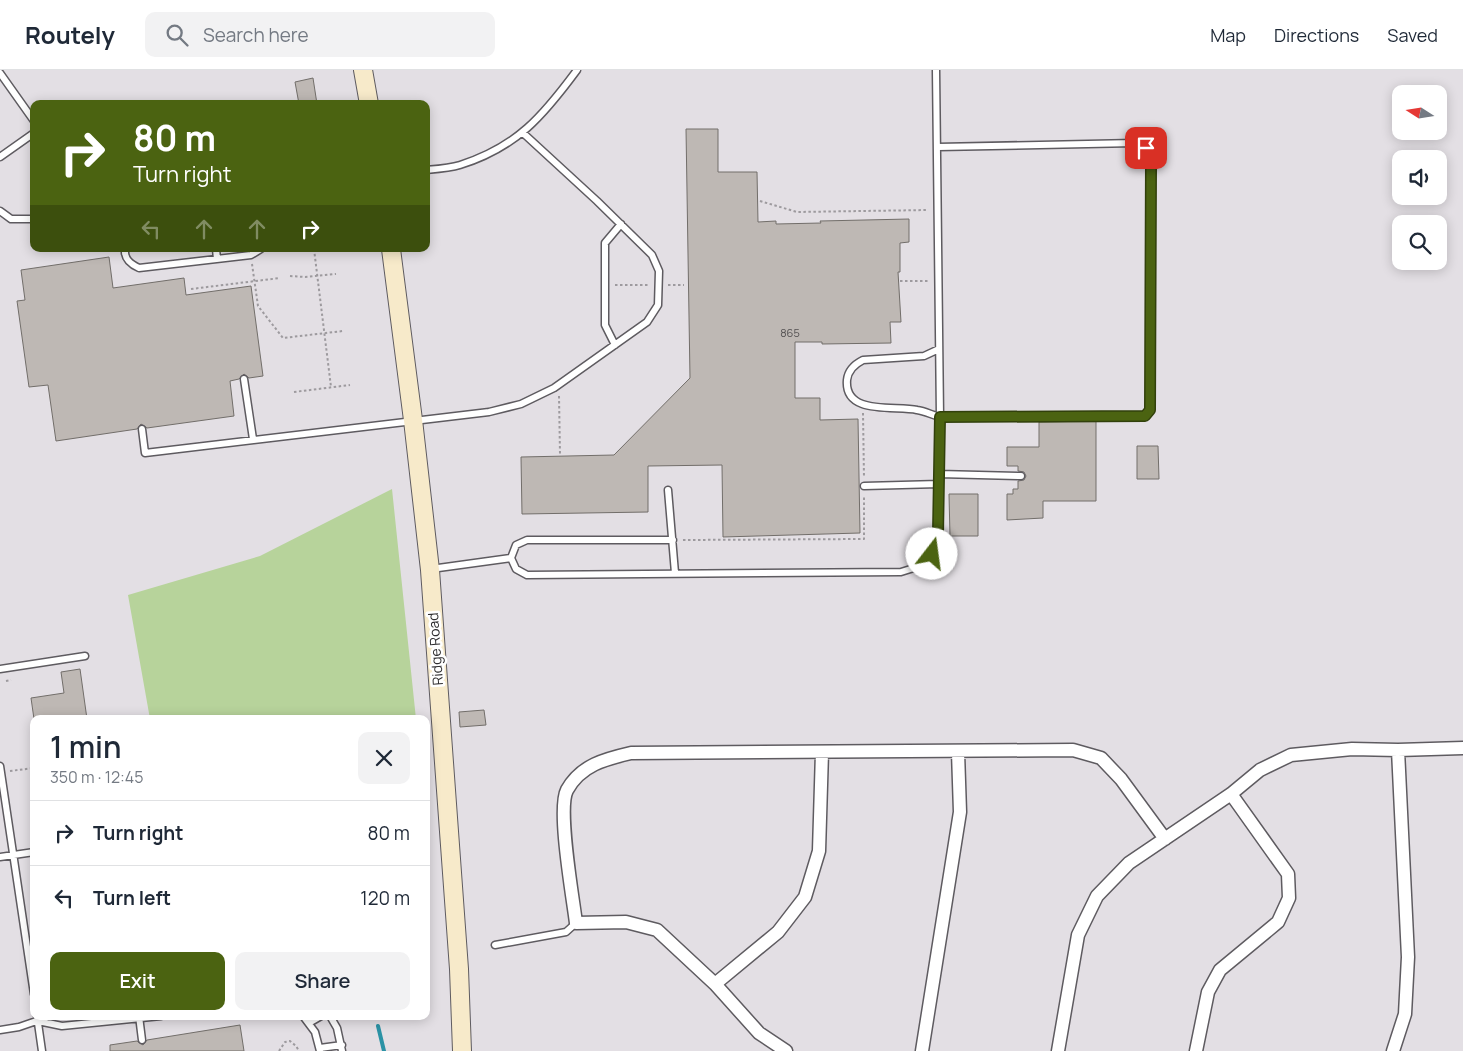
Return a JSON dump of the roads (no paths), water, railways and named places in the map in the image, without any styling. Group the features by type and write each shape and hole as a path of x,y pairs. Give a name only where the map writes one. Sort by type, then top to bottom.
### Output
{"street":[{"path":"363,70 368,100"},
{"name":"Ridge Road","path":"391,252 430,570 459,969 462,1051"},
{"path":"1058,1051 1078,935 1097,896 1129,862 1231,794 1260,770 1291,756 1352,749 1463,748"},
{"path":"786,1051 759,1033 715,984 657,930 626,922 576,923 564,826 566,792 580,773 603,759 631,753 1073,750 1101,758 1121,779 1165,839"},
{"path":"1396,1050 1404,1014 1408,957 1398,750"},
{"path":"715,984 778,932 806,896 819,851 822,752"},
{"path":"922,1051 960,812 958,752"},
{"path":"1196,1051 1208,992 1220,970 1278,922 1290,898 1288,874 1231,794"}],"lane":[{"path":"430,169 459,165 493,152 523,133 549,107 577,70"},
{"path":"673,540 526,540 516,545 511,558 516,569 526,575 901,572 917,566 932,554 938,534 940,417 936,70"},
{"path":"0,73 30,115"},
{"path":"142,429 145,452 488,412 521,404 554,388 647,322 658,305 659,271 652,255 523,133"},
{"path":"0,157 30,136"},
{"path":"938,147 1134,143 1146,148 1151,164 1150,410 1145,416 940,417 916,410 863,406 853,399 846,385 847,376 856,364 863,360 924,356 939,349"},
{"path":"0,211 11,219 30,219"},
{"path":"614,346 605,325 606,243 621,224"},
{"path":"125,252 126,259 139,268 251,255 256,252"},
{"path":"216,252 217,259"},
{"path":"244,378 253,439"},
{"path":"939,474 1021,476"},
{"path":"864,486 939,484"},
{"path":"668,490 675,574"},
{"path":"430,570 511,558"},
{"path":"0,669 85,656"},
{"path":"0,766 30,968"},
{"path":"0,857 30,853"},
{"path":"495,945 566,932 576,923"},
{"path":"0,1030 34,1020"},
{"path":"37,1020 42,1051"},
{"path":"41,1020 62,1026 117,1020"},
{"path":"139,1020 142,1040"},
{"path":"306,1020 315,1032 320,1050 342,1048 337,1028 332,1020"},
{"path":"309,1023 314,1020"}],"waterway":[{"path":"378,1026 384,1051"}]}
